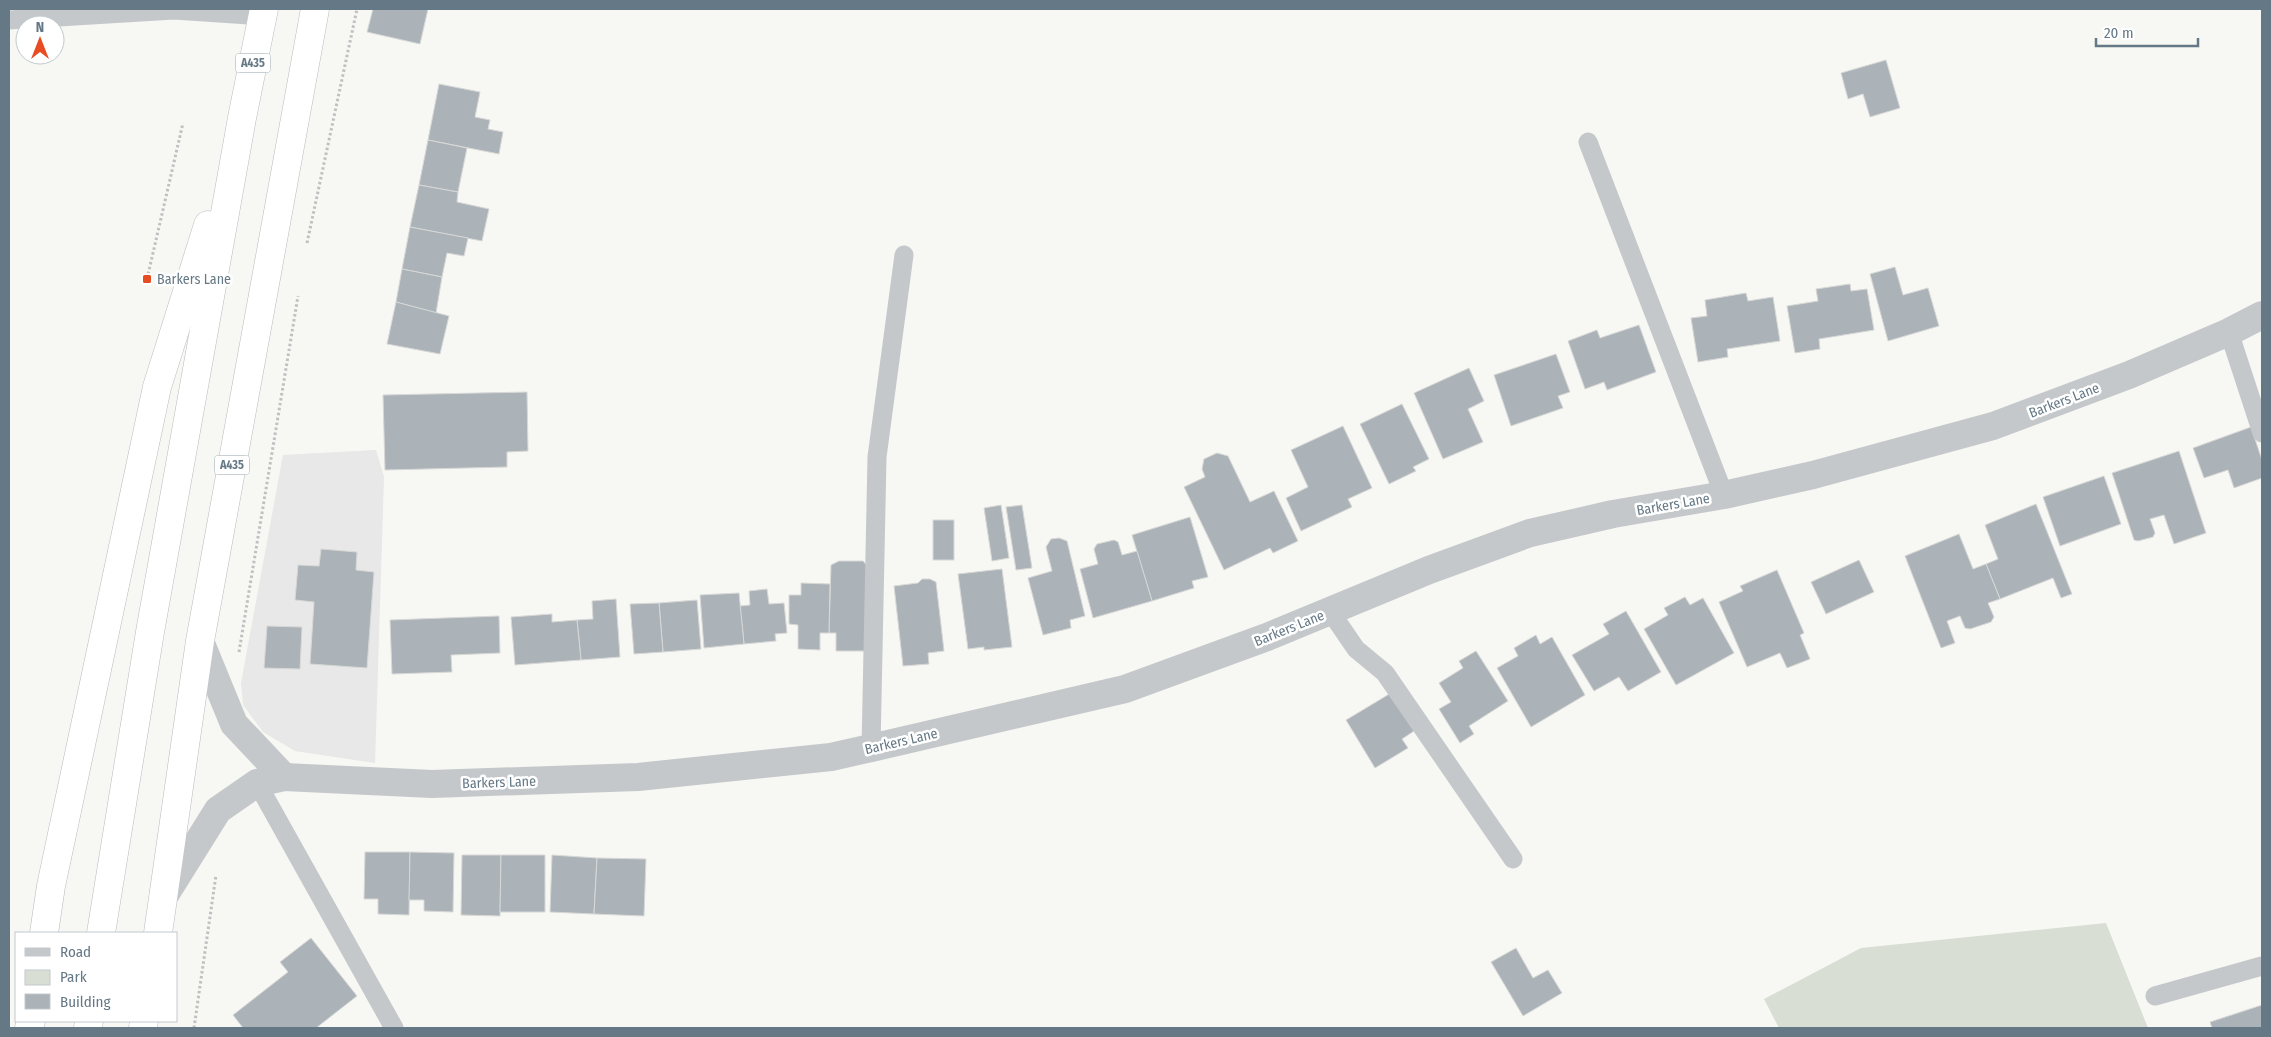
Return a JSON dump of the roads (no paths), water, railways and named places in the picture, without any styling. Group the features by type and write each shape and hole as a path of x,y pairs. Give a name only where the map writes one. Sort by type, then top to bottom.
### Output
{"highway":[{"name":"A435","path":"160,922 200,641 316,9"},
{"name":"A435","path":"101,932 150,632 242,118 264,13"},
{"path":"44,932 51,886 157,387 242,118"}],"street":[{"name":"Barkers Lane","path":"160,922 218,810 257,783 284,777 432,784 638,777 831,758 1125,689 1267,638 1429,570 1530,533 1613,514 1724,495 1813,475 1993,426 2130,375 2229,332 2262,315"},
{"path":"200,641 234,724 284,777"}],"lane":[{"path":"9,20 174,10 264,13"},
{"path":"1588,142 1724,495"},
{"path":"870,748 877,457 904,255"},
{"path":"2229,332 2262,433"},
{"path":"1330,611 1356,649 1386,673 1513,859"},
{"path":"257,783 394,1028"},
{"path":"2155,996 2262,966"}],"place":[{"name":"Barkers Lane","path":"147,279"}]}
